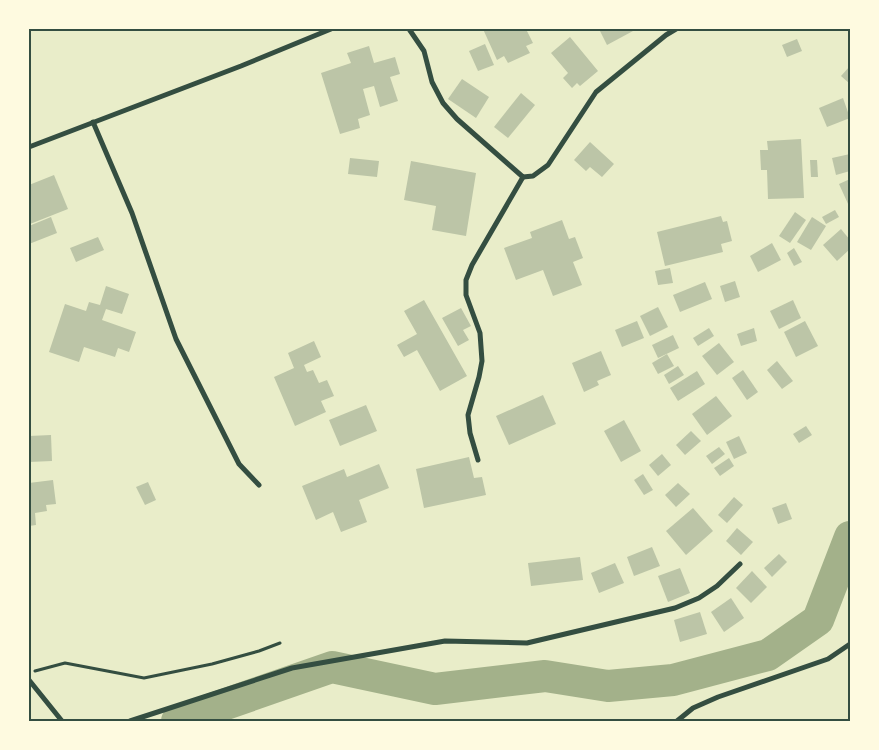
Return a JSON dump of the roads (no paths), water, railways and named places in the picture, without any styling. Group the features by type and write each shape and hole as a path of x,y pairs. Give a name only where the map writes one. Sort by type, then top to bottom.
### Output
{"street":[{"path":"29,148 241,66 330,29"},
{"path":"409,29 424,51 432,82 443,103 457,118 523,177 533,176 548,165 596,92 666,34 676,29"},
{"path":"93,122 132,213 176,339 240,464 259,485"},
{"path":"478,460 470,433 468,415 482,361 480,333 466,295 466,280 472,265 523,177"},
{"path":"130,721 292,668 445,640 527,643 676,608 700,598 717,586 740,564"},
{"path":"677,721 693,708 828,659 850,644"},
{"path":"29,680 62,721"}],"waterway":[{"path":"177,721 332,667 435,689 545,676 608,686 673,680 768,655 818,620 850,537"}]}
